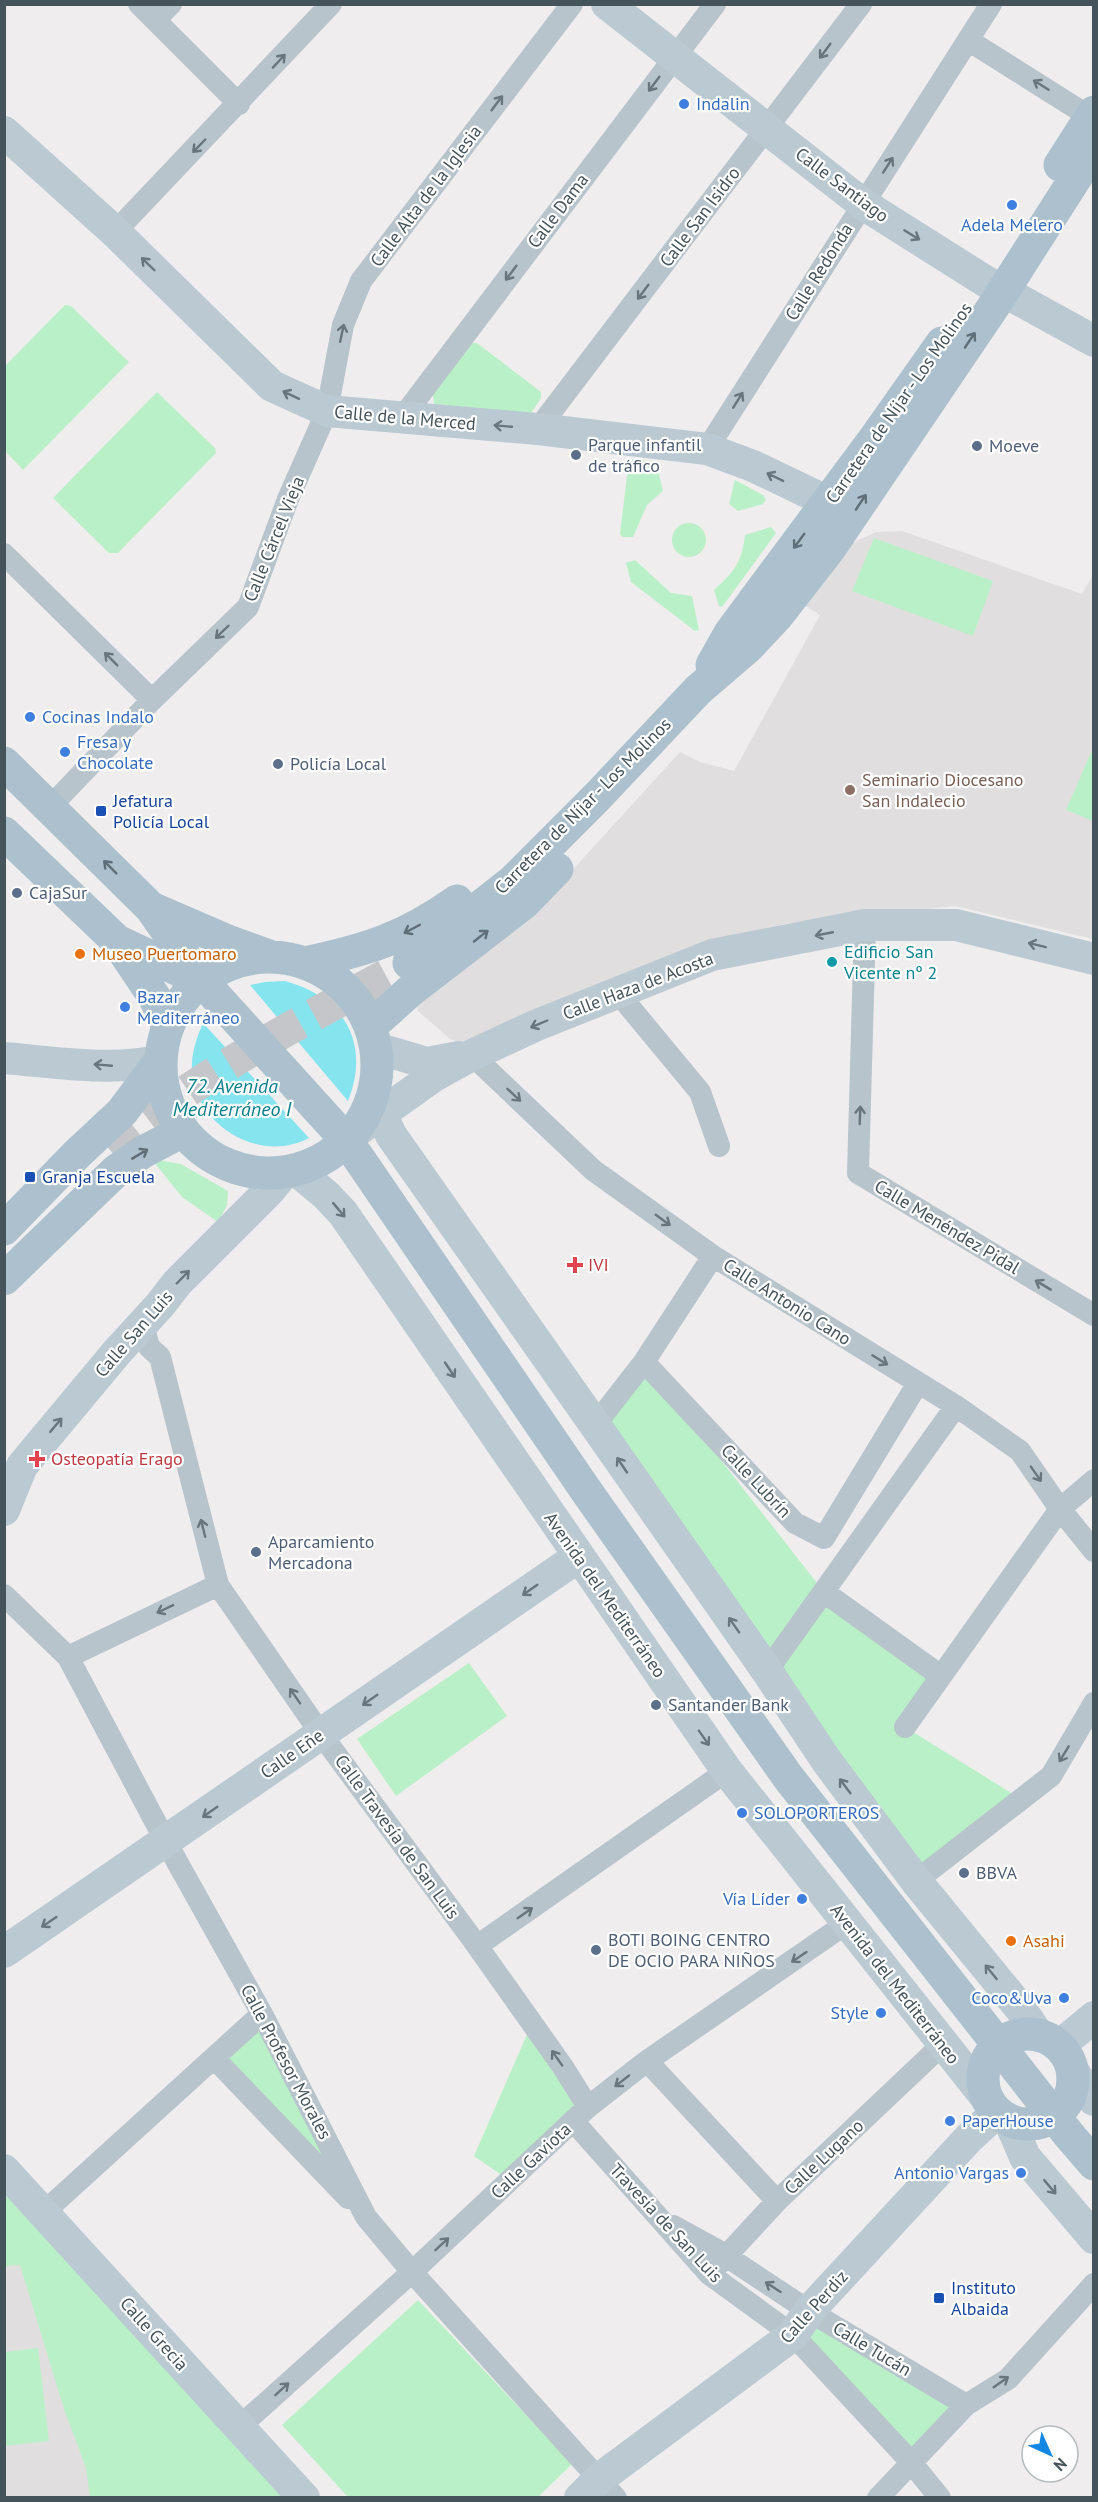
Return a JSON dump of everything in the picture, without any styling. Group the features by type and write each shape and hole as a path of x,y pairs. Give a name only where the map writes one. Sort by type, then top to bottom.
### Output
{"main road":[{"name":"Carretera de Níjar - Los Molinos","path":"739,640 777,616 830,548 994,286 1092,114"},
{"name":"Carretera de Níjar - Los Molinos","path":"409,963 513,881 597,797 698,690 739,640 828,502 994,286 1094,149"},
{"path":"305,963 380,945 435,917 466,895 739,640"},
{"path":"374,1037 410,991 524,903 615,808 682,732 739,640"},
{"path":"4,763 151,908 202,981 350,1137 587,1492 788,1777 1094,2164"},
{"path":"8,844 117,941 155,998 168,1027"},
{"path":"151,908 270,957 305,963 326,973 345,987 360,1005 374,1037 378,1064 377,1105 365,1116 350,1137 324,1159 290,1171 251,1172 220,1162 206,1154 183,1131 170,1109 165,1093 161,1060 168,1027 182,1001 202,981 234,963 270,957"},
{"path":"117,941 202,981"},
{"path":"4,1229 77,1154 122,1112 161,1060"},
{"path":"4,1278 117,1170 143,1152 183,1131"},
{"path":"4,1255 110,1150"},
{"path":"998,2045 1018,2036 1057,2051 1070,2095 1055,2115 1041,2122 1025,2124 998,2111"},
{"name":"Avenida del Mediterráneo","path":"998,2045 989,2056 984,2071 983,2086 998,2111"}],"street":[{"path":"139,4 163,12 239,104"},
{"path":"115,232 239,104 331,4"},
{"name":"Calle Alta de la Iglesia","path":"327,411 343,325 361,281 572,4"},
{"name":"Calle Santiago","path":"606,4 862,204 994,286 1094,341"},
{"name":"Calle Dama","path":"402,418 715,4"},
{"name":"Calle San Isidro","path":"538,429 861,4"},
{"name":"Calle Redonda","path":"706,449 991,4"},
{"path":"968,40 1092,114"},
{"name":"Calle de la Merced","path":"4,132 115,232 272,386 327,411 538,429 706,449 753,466 828,502"},
{"name":"Calle Cárcel Vieja","path":"49,808 152,700 248,607 288,499 327,411"},
{"path":"4,554 152,700"},
{"name":"Calle Haza de Acosta","path":"377,1105 472,1055 537,1025 712,955 866,926 956,925 1094,959"},
{"name":"Calle Menéndez Pidal","path":"866,926 858,1173 1094,1315"},
{"path":"618,993 700,1092 719,1146"},
{"name":"Calle Haza de Acosta","path":"374,1037 427,1063 472,1055"},
{"name":"Calle Antonio Cano","path":"472,1055 593,1170 712,1256 956,1406 1020,1451 1060,1509 1094,1551"},
{"path":"4,1058 113,1066 141,1065 161,1060"},
{"path":"377,1105 390,1135 767,1671 826,1760 916,1881 1057,2051 1094,2100"},
{"name":"Calle San Luis","path":"4,1509 22,1466 177,1283 290,1171"},
{"name":"Avenida del Mediterráneo","path":"290,1171 326,1195 343,1213 727,1771 998,2111 1025,2157 1094,2238"},
{"path":"595,1425 644,1362 712,1256"},
{"name":"Calle Travesía de San Luis","path":"143,1324 148,1347 160,1357 218,1585 321,1734 563,2067 581,2115"},
{"name":"Calle Lubrín","path":"644,1362 795,1523 824,1538 918,1383"},
{"path":"767,1671 956,1406"},
{"path":"905,1727 1060,1509 1094,1480"},
{"name":"Calle Eñe","path":"4,1952 578,1557"},
{"path":"68,1657 218,1585"},
{"path":"824,1592 941,1676"},
{"name":"Calle Profesor Morales","path":"4,1595 68,1657 166,1842 262,2014 366,2217 598,2491"},
{"path":"916,1881 1051,1776 1094,1703"},
{"path":"477,1946 727,1771"},
{"name":"Calle Gaviota","path":"238,2428 412,2272 581,2115 647,2061 847,1923"},
{"path":"43,2213 262,2014"},
{"path":"1057,2051 1094,2017"},
{"name":"Calle Lugano","path":"709,2274 777,2201 943,2044"},
{"path":"214,2058 366,2217"},
{"path":"647,2061 777,2201"},
{"name":"Calle Perdiz","path":"598,2491 801,2323 969,2138 998,2111"},
{"name":"Travesía de San Luis","path":"581,2115 657,2217 709,2274 801,2323 940,2498"},
{"name":"Calle Grecia","path":"4,2170 304,2498"},
{"name":"Calle Tucán","path":"657,2217 726,2256 801,2323 966,2406"},
{"path":"878,2498 966,2406 1008,2379 1094,2284"}],"shaded area":[{"name":"Seminario Diocesano San Indalecio","path":"902,531 1082,594 1093,575 1093,939 955,906 783,924 664,965 464,1044 450,1039 418,1011 416,999 556,888 680,752 700,762 734,771 820,615 802,604 852,543 876,532"},
{"path":"4,2265 20,2265 87,2467 91,2497 5,2497"}],"green space":[{"path":"65,305 71,306 129,362 23,470 5,451 5,366"},
{"path":"471,343 477,343 541,392 541,398 528,418 434,406 433,393"},
{"path":"157,392 215,448 216,453 118,553 109,553 53,498"},
{"path":"629,459 656,462 663,491 647,505 633,537 623,537 620,534"},
{"path":"735,480 763,495 766,500 763,504 738,511 729,504"},
{"path":"689,523 701,528 706,540 701,552 689,557 677,552 672,540 677,528"},
{"path":"771,527 776,533 722,607 719,606 714,590 736,566 742,552 745,535"},
{"path":"874,538 993,581 973,636 852,591"},
{"path":"635,560 671,593 692,596 699,630 695,631 631,582 626,563"},
{"path":"1093,748 1093,821 1066,810"},
{"path":"153,1161 181,1164 228,1191 227,1205 218,1222 182,1197"},
{"path":"644,1362 824,1592 941,1676 905,1727 1021,1799 916,1881 595,1425"},
{"path":"469,1663 507,1716 396,1796 357,1739"},
{"path":"262,2014 366,2217 214,2058"},
{"path":"532,2023 588,2107 510,2181 474,2156"},
{"path":"4,2169 306,2497 90,2497 86,2468 64,2409 20,2265 5,2266"},
{"path":"418,2300 572,2464 538,2497 348,2497 282,2425"},
{"path":"809,2311 966,2405 910,2461 793,2335"},
{"path":"38,2348 49,2441 5,2446 5,2352"}],"water":[{"name":"72. Avenida Mediterráneo I","path":"285,981 306,988 323,998 337,1011 347,1025 354,1042 356,1060 354,1080 348,1101 250,985"},
{"name":"72. Avenida Mediterráneo I","path":"203,1023 309,1138 290,1145 271,1146 252,1143 234,1135 205,1109 196,1091 192,1072 194,1047"}],"tunnel":[{"path":"110,1150 144,1122 216,1072 293,1026 409,963"}],"place":[{"name":"Indalin","path":"684,104"},
{"name":"Adela Melero","path":"1012,205"},
{"name":"Moeve","path":"977,446"},
{"name":"Parque infantil de tráfico","path":"576,455"},
{"name":"Cocinas Indalo","path":"30,717"},
{"name":"Fresa y Chocolate","path":"65,752"},
{"name":"Policía Local","path":"278,764"},
{"name":"Seminario Diocesano San Indalecio","path":"850,790"},
{"name":"Jefatura Policía Local","path":"101,811"},
{"name":"CajaSur","path":"17,893"},
{"name":"Museo Puertomaro","path":"80,954"},
{"name":"Edificio San Vicente nº 2","path":"832,962"},
{"name":"Bazar Mediterráneo","path":"125,1007"},
{"name":"Granja Escuela","path":"30,1177"},
{"name":"IVI","path":"575,1265"},
{"name":"Osteopatía Erago","path":"37,1459"},
{"name":"Aparcamiento Mercadona","path":"256,1552"},
{"name":"Santander Bank","path":"656,1705"},
{"name":"SOLOPORTEROS","path":"742,1813"},
{"name":"BBVA","path":"964,1873"},
{"name":"Vía Líder","path":"802,1899"},
{"name":"Asahi","path":"1011,1941"},
{"name":"BOTI BOING CENTRO DE OCIO PARA NIÑOS","path":"596,1950"},
{"name":"Coco&Uva","path":"1064,1998"},
{"name":"Style","path":"881,2013"},
{"name":"PaperHouse","path":"950,2121"},
{"name":"Antonio Vargas","path":"1021,2173"},
{"name":"Instituto Albaida","path":"939,2298"}]}
